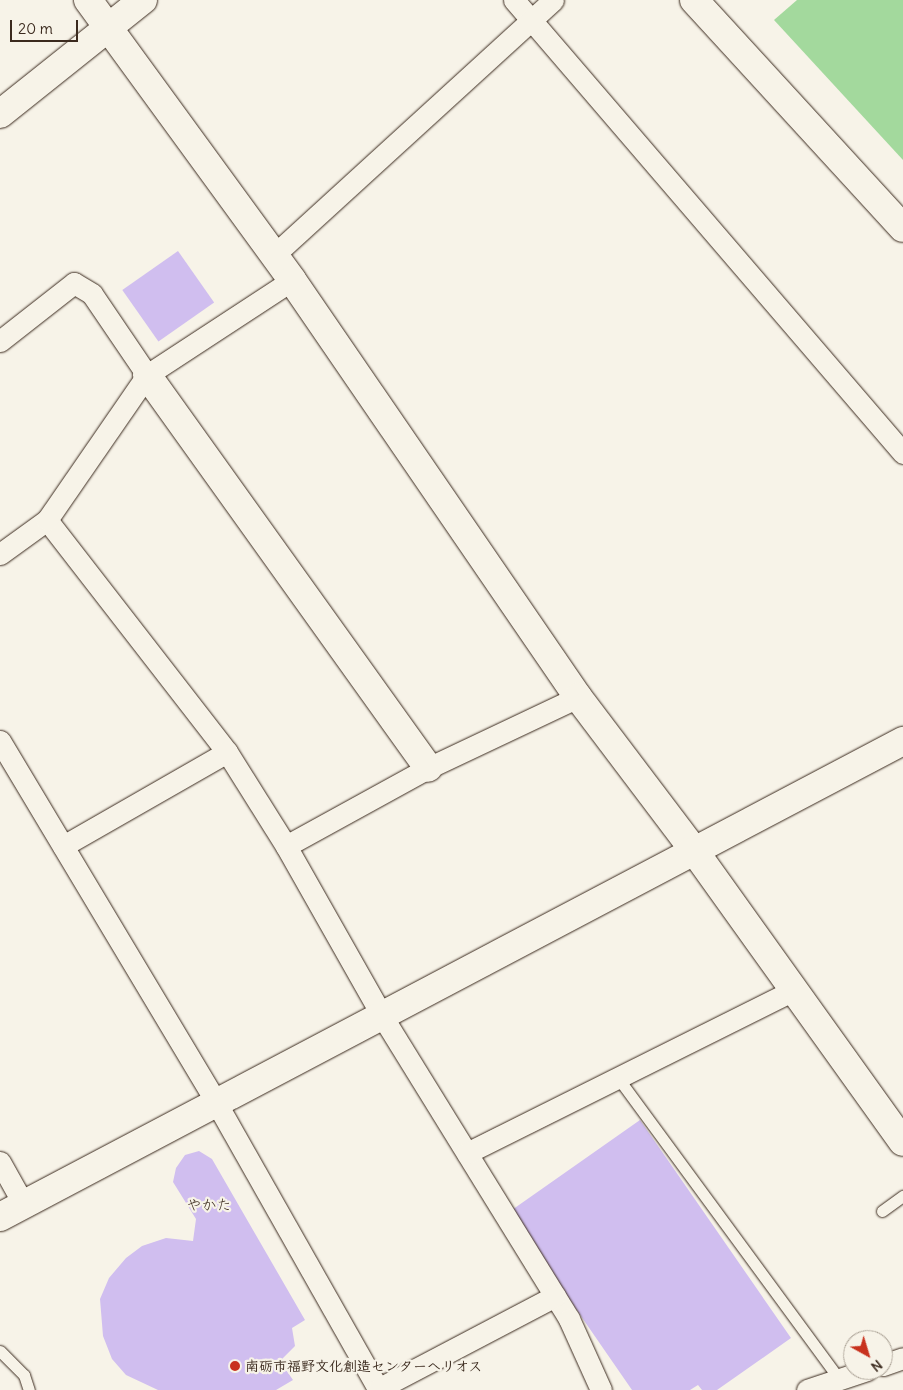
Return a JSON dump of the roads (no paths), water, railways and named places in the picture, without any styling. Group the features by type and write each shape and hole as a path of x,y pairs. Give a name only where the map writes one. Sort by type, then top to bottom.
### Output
{"street":[{"path":"88,0 292,280 578,697 693,849 903,1142"},
{"path":"0,114 143,0"},
{"path":"514,0 903,453"},
{"path":"273,256 533,22 553,0"},
{"path":"694,0 903,228"},
{"path":"0,554 47,520 147,375 292,280"},
{"path":"0,340 74,283 92,294 147,375 428,768"},
{"path":"47,520 227,752 286,846 382,1016 555,1296 601,1390"},
{"path":"286,846 428,768 578,697"},
{"path":"0,741 6,763 63,846 217,1104 379,1390 555,1296"},
{"path":"0,1162 12,1211 217,1104 693,849 903,741"},
{"path":"63,846 227,752"},
{"path":"467,1153 794,990"},
{"path":"807,1390 842,1385"}],"lane":[{"path":"618,1078 842,1385"},
{"path":"882,1212 903,1196"},
{"path":"0,1351 24,1375 29,1390"}],"place":[{"name":"南砺市福野文化創造センターヘリオス","path":"235,1366"}],"district":[{"name":"やかた","path":"209,1205"}]}
